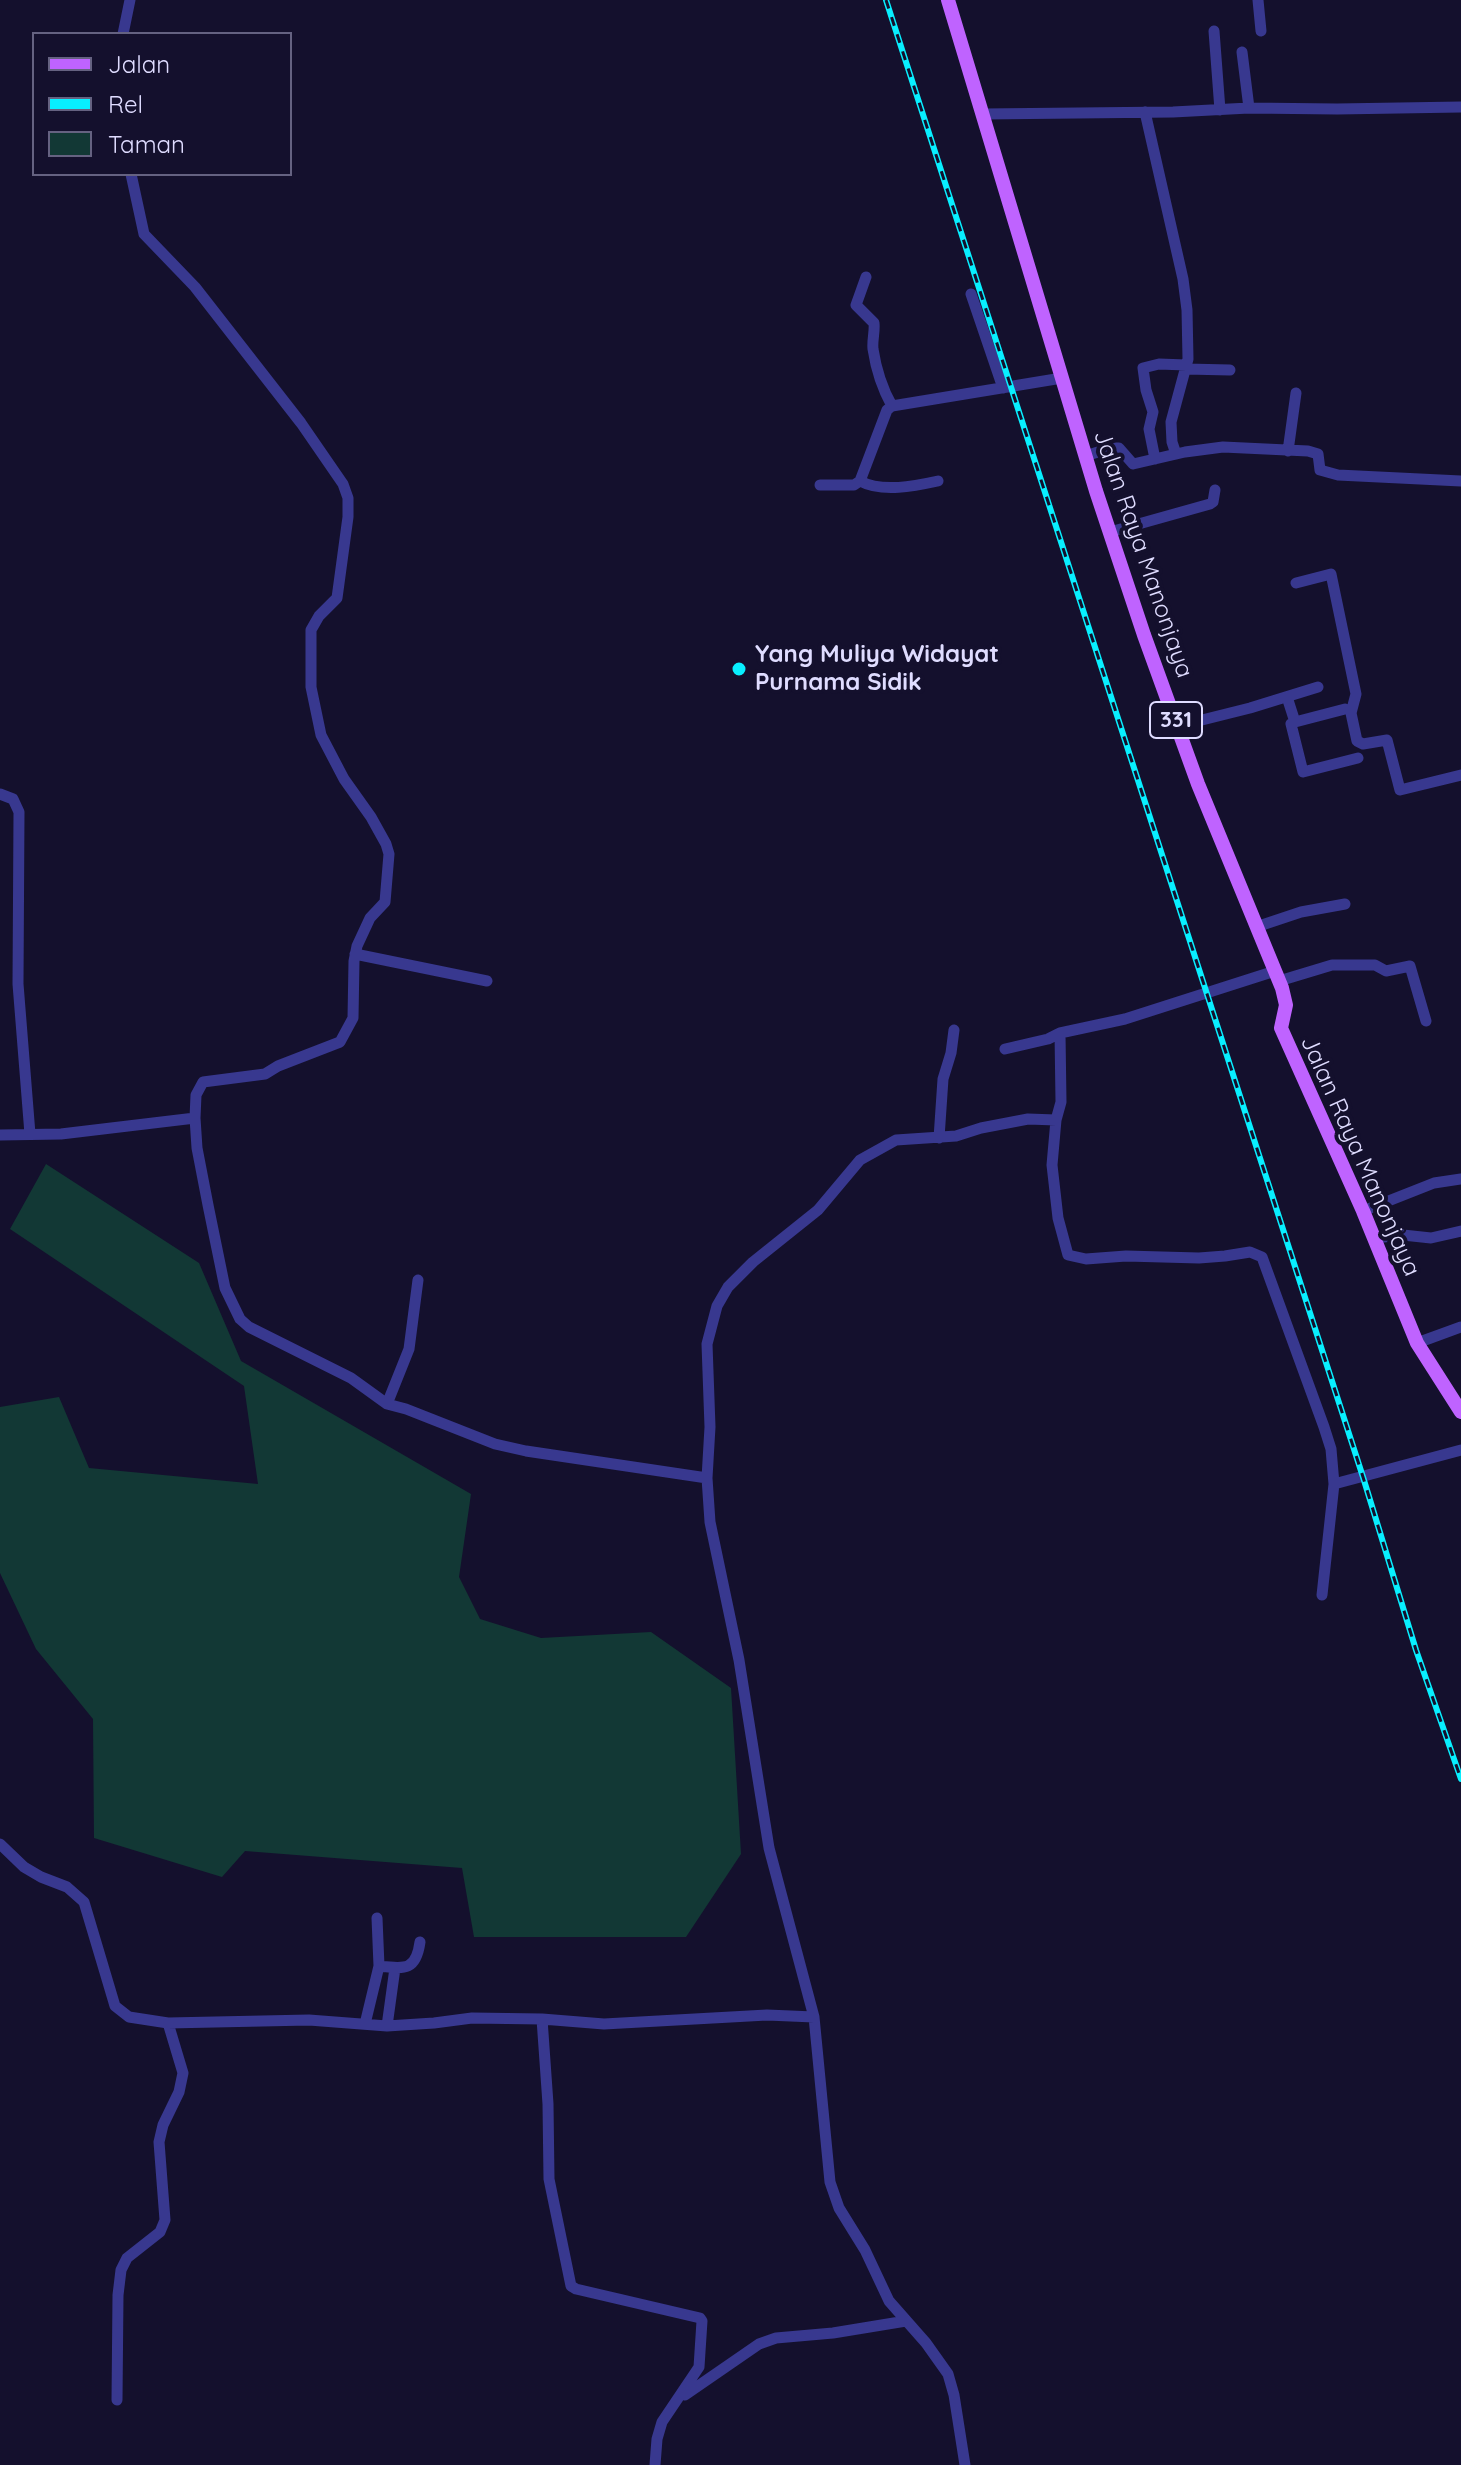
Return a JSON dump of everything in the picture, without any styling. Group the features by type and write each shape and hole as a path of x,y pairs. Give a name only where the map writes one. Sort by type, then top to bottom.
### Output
{"main road":[{"name":"Jalan Raya Manonjaya","path":"948,0 1110,532 1198,784 1286,999 1281,1028 1363,1211 1417,1343 1461,1412"}],"street":[{"path":"123,32 130,0"},
{"path":"1258,0 1261,31"},
{"path":"1214,31 1220,110"},
{"path":"1242,52 1249,108"},
{"path":"983,114 1461,107"},
{"path":"1145,112 1183,279 1187,310 1186,367 1171,422 1176,454"},
{"path":"131,176 144,234 195,287 301,423 343,484 348,498 348,517 337,598 314,623 310,655 311,687 321,735 344,779 371,817 389,854 384,904 370,918 355,954 353,1018 340,1042 265,1074 203,1082 196,1095 197,1148 225,1288 240,1319 249,1327 351,1378 387,1404 510,1448 707,1478"},
{"path":"866,277 856,305 874,323 873,348 883,388 892,406"},
{"path":"971,294 1003,388"},
{"path":"1155,459 1149,429 1153,412 1143,368 1159,364 1230,370"},
{"path":"820,485 854,485 860,481 887,410 892,406 1062,378"},
{"path":"1288,451 1296,393"},
{"path":"1085,456 1119,448 1131,464 1223,447 1288,451 1317,453 1320,470 1338,475 1461,481"},
{"path":"860,481 866,485 901,487 938,481"},
{"path":"1110,532 1210,504 1215,490"},
{"path":"1296,583 1331,574 1356,694 1351,713 1357,741 1363,744 1387,740 1400,790 1461,775"},
{"path":"1178,726 1318,687"},
{"path":"1287,697 1295,722"},
{"path":"1345,709 1291,724 1303,772 1358,758"},
{"path":"0,794 13,799 19,812 18,984 30,1134"},
{"path":"1256,927 1312,909 1345,904"},
{"path":"355,954 487,981"},
{"path":"1005,1049 1277,976 1332,965 1375,965 1386,971 1410,966 1426,1021"},
{"path":"939,1138 943,1079 954,1030"},
{"path":"1060,1033 1061,1102 1056,1120 1052,1165 1058,1218 1068,1255 1086,1259 1126,1256 1199,1258 1250,1252 1262,1257 1331,1449 1334,1484 1322,1595"},
{"path":"0,1135 61,1134 195,1118"},
{"path":"965,2465 948,2374 889,2301 865,2250 839,2208 830,2182 814,2017 769,1848 739,1660 710,1522 707,1344 717,1306 728,1287 753,1262 818,1210 860,1160 896,1140 939,1138 1028,1119 1056,1120"},
{"path":"1363,1211 1436,1182 1461,1179"},
{"path":"1374,1238 1403,1235 1435,1237 1461,1231"},
{"path":"387,1404 409,1349 418,1280"},
{"path":"1417,1343 1461,1327"},
{"path":"1334,1484 1461,1450"},
{"path":"0,1844 24,1867 67,1887 84,1902 110,1995 121,2013 129,2017 168,2023 309,2020 387,2026 472,2018 604,2024 767,2015 814,2017"},
{"path":"365,2024 379,1966 377,1918"},
{"path":"379,1966 408,1966 418,1959 420,1942"},
{"path":"387,2026 395,1968"},
{"path":"542,2019 549,2179 570,2282 576,2289 701,2319 699,2367 659,2430 655,2465"},
{"path":"117,2400 121,2270 127,2258 160,2232 164,2223 159,2142 163,2125 179,2092 183,2073 168,2023"},
{"path":"676,2401 765,2341 906,2321"}],"green space":[{"path":"46,1164 199,1263 241,1361 471,1494 459,1577 480,1619 541,1638 651,1632 731,1688 741,1854 686,1937 474,1937 462,1868 245,1851 222,1877 94,1838 93,1719 36,1649 0,1573 0,1407 59,1397 89,1468 258,1484 244,1386 10,1229"}],"railway":[{"path":"886,0 1363,1477 1416,1650 1461,1779"}],"place":[{"name":"Yang Muliya Widayat Purnama Sidik","path":"739,669"}]}
